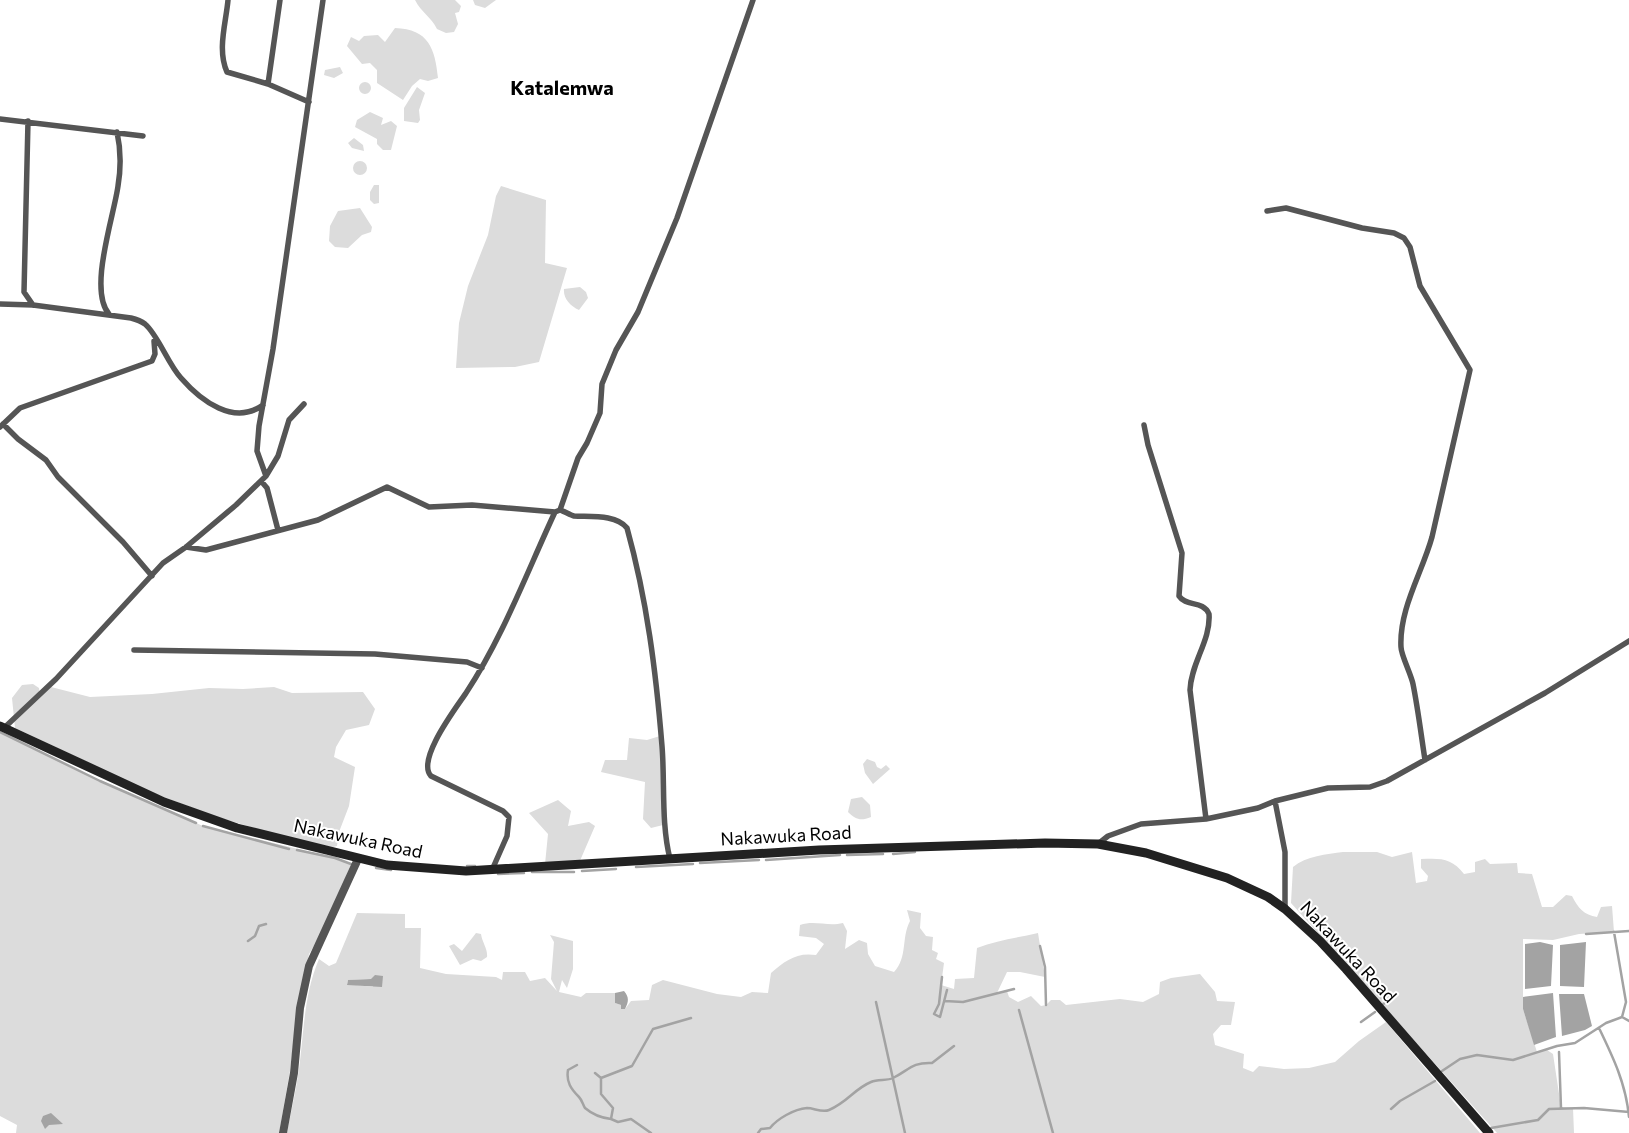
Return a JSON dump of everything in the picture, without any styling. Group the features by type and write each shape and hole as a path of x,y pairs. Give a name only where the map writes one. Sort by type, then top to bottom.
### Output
{"main road":[{"name":"Nakawuka Road","path":"2,727 164,802 237,828 358,859 409,868 442,871 492,870 819,850 1046,842 1098,844 1146,853 1227,878 1268,897 1285,909 1320,941 1346,969 1489,1133"}],"street":[{"path":"228,0 222,47 223,64 227,72 268,84 309,102"},
{"path":"268,84 280,0"},
{"path":"266,476 257,451 260,423 324,0"},
{"path":"492,870 507,836 509,817 498,808 431,776 426,765 442,729 482,668 557,511 578,458 590,439 600,413 602,384 616,350 638,312 677,218 731,58 753,1"},
{"path":"0,119 143,136"},
{"path":"14,303 19,301 24,292 28,121"},
{"path":"109,314 101,303 103,255 118,185 121,158 117,132"},
{"path":"1266,211 1286,208 1362,228 1394,233 1404,238 1410,247 1420,286 1470,370 1432,537 1426,558 1412,590 1403,627 1401,649 1413,684 1425,760"},
{"path":"24,292 33,305"},
{"path":"93,312 101,303"},
{"path":"0,304 33,305 131,318 144,324 180,378 204,399 226,412 249,413 257,418 260,423"},
{"path":"152,576 124,542 58,477 46,460 2,425 20,408 152,361 156,354 154,339"},
{"path":"2,727 56,679 163,563 186,547 261,482 278,456 289,420 304,404"},
{"path":"249,413 263,405"},
{"path":"1144,425 1182,553 1179,596 1182,601 1203,606 1208,614 1207,630 1194,669 1190,690 1206,819"},
{"path":"261,482 266,488 278,530"},
{"path":"186,547 206,550 318,520 381,488 387,487 429,506 472,505 557,511 575,516 585,514 615,520 627,528 652,642 662,747 665,833 670,859"},
{"path":"1098,844 1108,836 1141,824 1206,819 1258,808 1275,801 1328,788 1370,787 1395,777 1559,685 1629,642"},
{"path":"134,650 375,654 467,662 482,668"},
{"path":"1275,801 1286,852 1285,909"},
{"path":"283,1133 294,1073 300,1008 309,966 358,859"}],"shaded area":[{"path":"415,0 455,0 461,6 459,12 455,13 458,24 454,32 446,33 437,29"},
{"path":"473,0 496,0 485,8 475,5"},
{"path":"395,28 416,32 428,42 435,58 438,78 428,81 420,79 412,86 403,100 377,83 377,70 370,63 362,64 347,46 351,37 359,41 364,36 378,35 385,42"},
{"path":"340,67 343,73 334,78 324,75 325,70"},
{"path":"363,82 367,82 371,88 367,94 363,94 359,90 359,86"},
{"path":"417,87 425,93 419,110 420,120 418,123 404,121 404,108"},
{"path":"370,112 383,118 381,125 391,121 397,126 391,150 383,150 377,144 377,139 355,127 357,120"},
{"path":"354,138 363,145 364,151 352,148 348,143"},
{"path":"357,161 363,161 367,168 363,175 357,175 353,171 353,165"},
{"path":"374,185 379,185 379,203 374,204 370,200 370,192"},
{"path":"501,186 546,200 545,263 567,268 539,362 515,367 456,368 459,323 468,286 488,235 496,196"},
{"path":"360,208 372,227 371,232 362,235 348,248 335,247 329,241 330,226 338,211"},
{"path":"580,287 586,292 588,298 579,310 568,301 564,289"},
{"path":"33,684 39,688 40,696 51,687 90,697 152,694 209,688 243,689 274,687 292,693 363,692 375,709 369,725 346,730 336,747 334,757 355,767 349,806 339,832 337,846 333,847 288,838 214,816 127,783 96,766 15,728 12,698 22,685"},
{"path":"0,732 100,781 203,826 335,858 351,864 325,928 309,954 297,1012 290,1071 279,1133 16,1133 17,1125 0,1116"},
{"path":"660,736 663,825 651,828 643,819 645,782 601,772 605,760 627,760 629,738 647,740"},
{"path":"867,759 875,762 877,767 881,769 886,765 890,769 873,784 865,773 863,764"},
{"path":"862,797 870,805 871,817 864,819 856,818 848,812 851,799"},
{"path":"558,800 571,811 568,826 589,822 595,826 579,863 545,864 548,834 529,813"},
{"path":"1343,852 1377,852 1392,857 1412,852 1416,883 1427,881 1428,876 1421,868 1421,859 1446,860 1455,865 1464,874 1475,872 1475,862 1485,859 1490,864 1517,863 1518,873 1532,874 1542,907 1553,907 1566,895 1572,896 1582,910 1592,916 1597,917 1601,907 1612,906 1614,932 1579,934 1553,940 1523,939 1523,1009 1537,1052 1547,1050 1553,1054 1561,1107 1573,1108 1574,1133 1497,1133 1291,903 1293,867 1310,858"},
{"path":"907,910 921,913 920,928 926,936 933,937 932,950 938,953 936,959 944,963 941,985 954,989 955,979 974,978 977,948 1038,933 1045,977 1020,972 1007,972 997,993 1007,991 1009,997 1018,1002 1031,996 1041,1006 1046,1005 1051,1000 1060,1000 1066,1005 1120,999 1143,1002 1159,994 1160,982 1171,978 1200,974 1215,992 1217,1001 1235,1002 1231,1025 1221,1025 1213,1034 1215,1045 1244,1054 1243,1068 1253,1072 1259,1066 1284,1069 1309,1068 1335,1062 1359,1041 1386,1022 1480,1133 287,1133 299,1069 307,999 314,972 319,959 329,966 336,963 357,913 405,914 405,928 421,928 420,968 446,974 496,977 502,980 503,972 525,972 530,981 545,978 557,991 551,979 554,942 550,935 573,941 573,969 567,988 562,980 559,992 581,997 586,993 615,993 615,1003 621,1005 621,1009 625,1009 631,1001 649,1000 652,985 663,980 717,994 741,997 752,992 768,993 771,973 791,958 809,954 816,955 824,944 816,938 799,936 800,925 806,924 843,923 847,931 845,949 859,940 867,943 868,954 875,966 894,972 903,954 907,927 910,921","holes":["371,979 373,987 347,984 348,980"]},
{"path":"476,933 481,934 487,951 487,957 481,961 473,959 460,965 449,946 454,944 462,951"},
{"path":"1540,942 1553,945 1551,986 1525,989 1525,944"},
{"path":"1586,942 1584,987 1560,986 1560,945"},
{"path":"375,975 383,976 382,987 347,985 348,980 371,979"},
{"path":"624,991 628,1001 625,1009 621,1009 621,1005 615,1003 615,993"},
{"path":"1553,993 1556,1037 1534,1045 1523,1009 1523,997"},
{"path":"1559,994 1584,994 1592,1026 1585,1030 1562,1036"},
{"path":"51,1113 63,1124 49,1125 45,1129 41,1121 43,1116"}],"waterway":[{"path":"0,732 100,781 196,823"},
{"path":"203,826 289,849"},
{"path":"297,850 335,858 351,864"},
{"path":"893,854 915,852"},
{"path":"847,855 883,854"},
{"path":"766,860 840,855"},
{"path":"700,863 759,860"},
{"path":"636,867 693,864"},
{"path":"467,866 475,866"},
{"path":"376,868 391,870"},
{"path":"582,871 616,869"},
{"path":"532,872 574,872"},
{"path":"498,874 524,873"},
{"path":"248,941 255,936 259,926 266,924"},
{"path":"1586,934 1629,931"},
{"path":"1614,932 1626,1002 1622,1017"},
{"path":"1040,946 1045,967 1046,1005"},
{"path":"942,977 939,1004 934,1014 940,1017 947,990"},
{"path":"945,1001 963,1002 1014,989"},
{"path":"1376,992 1386,1002 1382,1005"},
{"path":"876,1002 905,1133"},
{"path":"1019,1010 1053,1133"},
{"path":"1361,1022 1375,1012"},
{"path":"1442,1071 1460,1059 1477,1055 1513,1060 1557,1046 1575,1043 1606,1023 1622,1017 1629,1021"},
{"path":"601,1078 632,1066 653,1029 691,1018"},
{"path":"1599,1028 1622,1082 1629,1117"},
{"path":"758,1133 761,1129 770,1128 791,1112 807,1108 824,1111 836,1107 865,1085 874,1081 893,1078 915,1065 932,1063 954,1046"},
{"path":"1559,1052 1561,1108"},
{"path":"577,1065 568,1070 568,1082 571,1088 580,1098 585,1108 604,1118 611,1119"},
{"path":"595,1073 601,1078 601,1094 613,1108 611,1119 618,1122 631,1119 651,1133"},
{"path":"1391,1109 1400,1101 1435,1081"},
{"path":"1491,1128 1538,1120 1549,1109 1584,1108 1629,1112"}],"district":[{"name":"Katalemwa","path":"562,88"}]}
